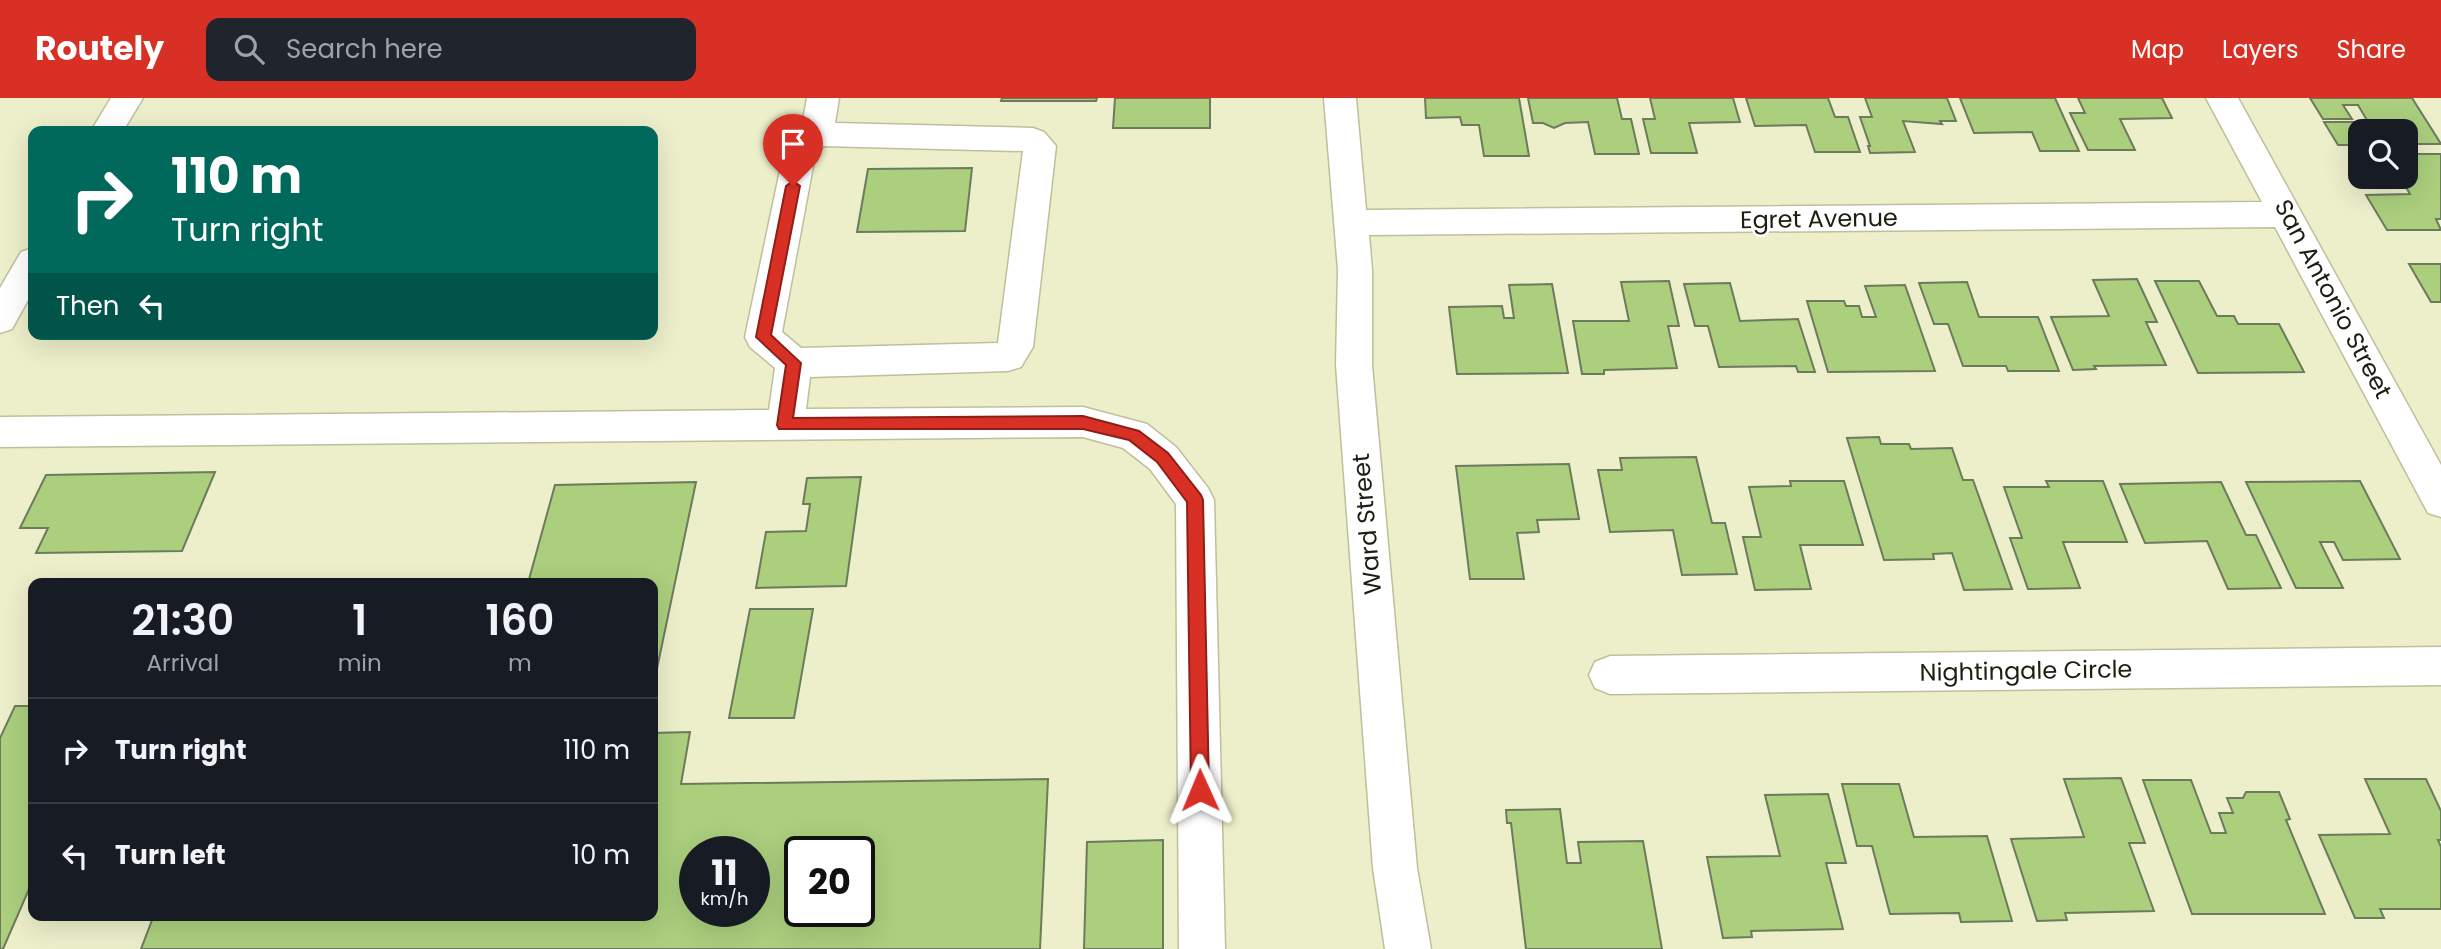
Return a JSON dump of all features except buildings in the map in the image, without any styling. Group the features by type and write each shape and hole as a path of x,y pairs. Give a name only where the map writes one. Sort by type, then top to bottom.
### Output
{"street":[{"path":"110,126 127,98"},
{"path":"813,134 1033,140 1040,146 1016,347 1007,357 794,363 763,337 798,161 813,134 818,127 823,98"},
{"name":"Ward Street","path":"1340,98 1355,270 1356,392 1395,868 1408,949"},
{"name":"San Antonio Street","path":"2222,98 2441,501"},
{"name":"Egret Avenue","path":"1352,223 2287,214"},
{"path":"0,319 28,270"},
{"path":"785,425 794,363"},
{"path":"0,432 1083,422 1134,435 1163,458 1195,500 1202,949"},
{"name":"Nightingale Circle","path":"1610,675 2441,666"}],"route":[{"path":"793,186 763,337 794,363 785,425 1083,422 1134,435 1163,458 1195,500 1200,790"}]}
